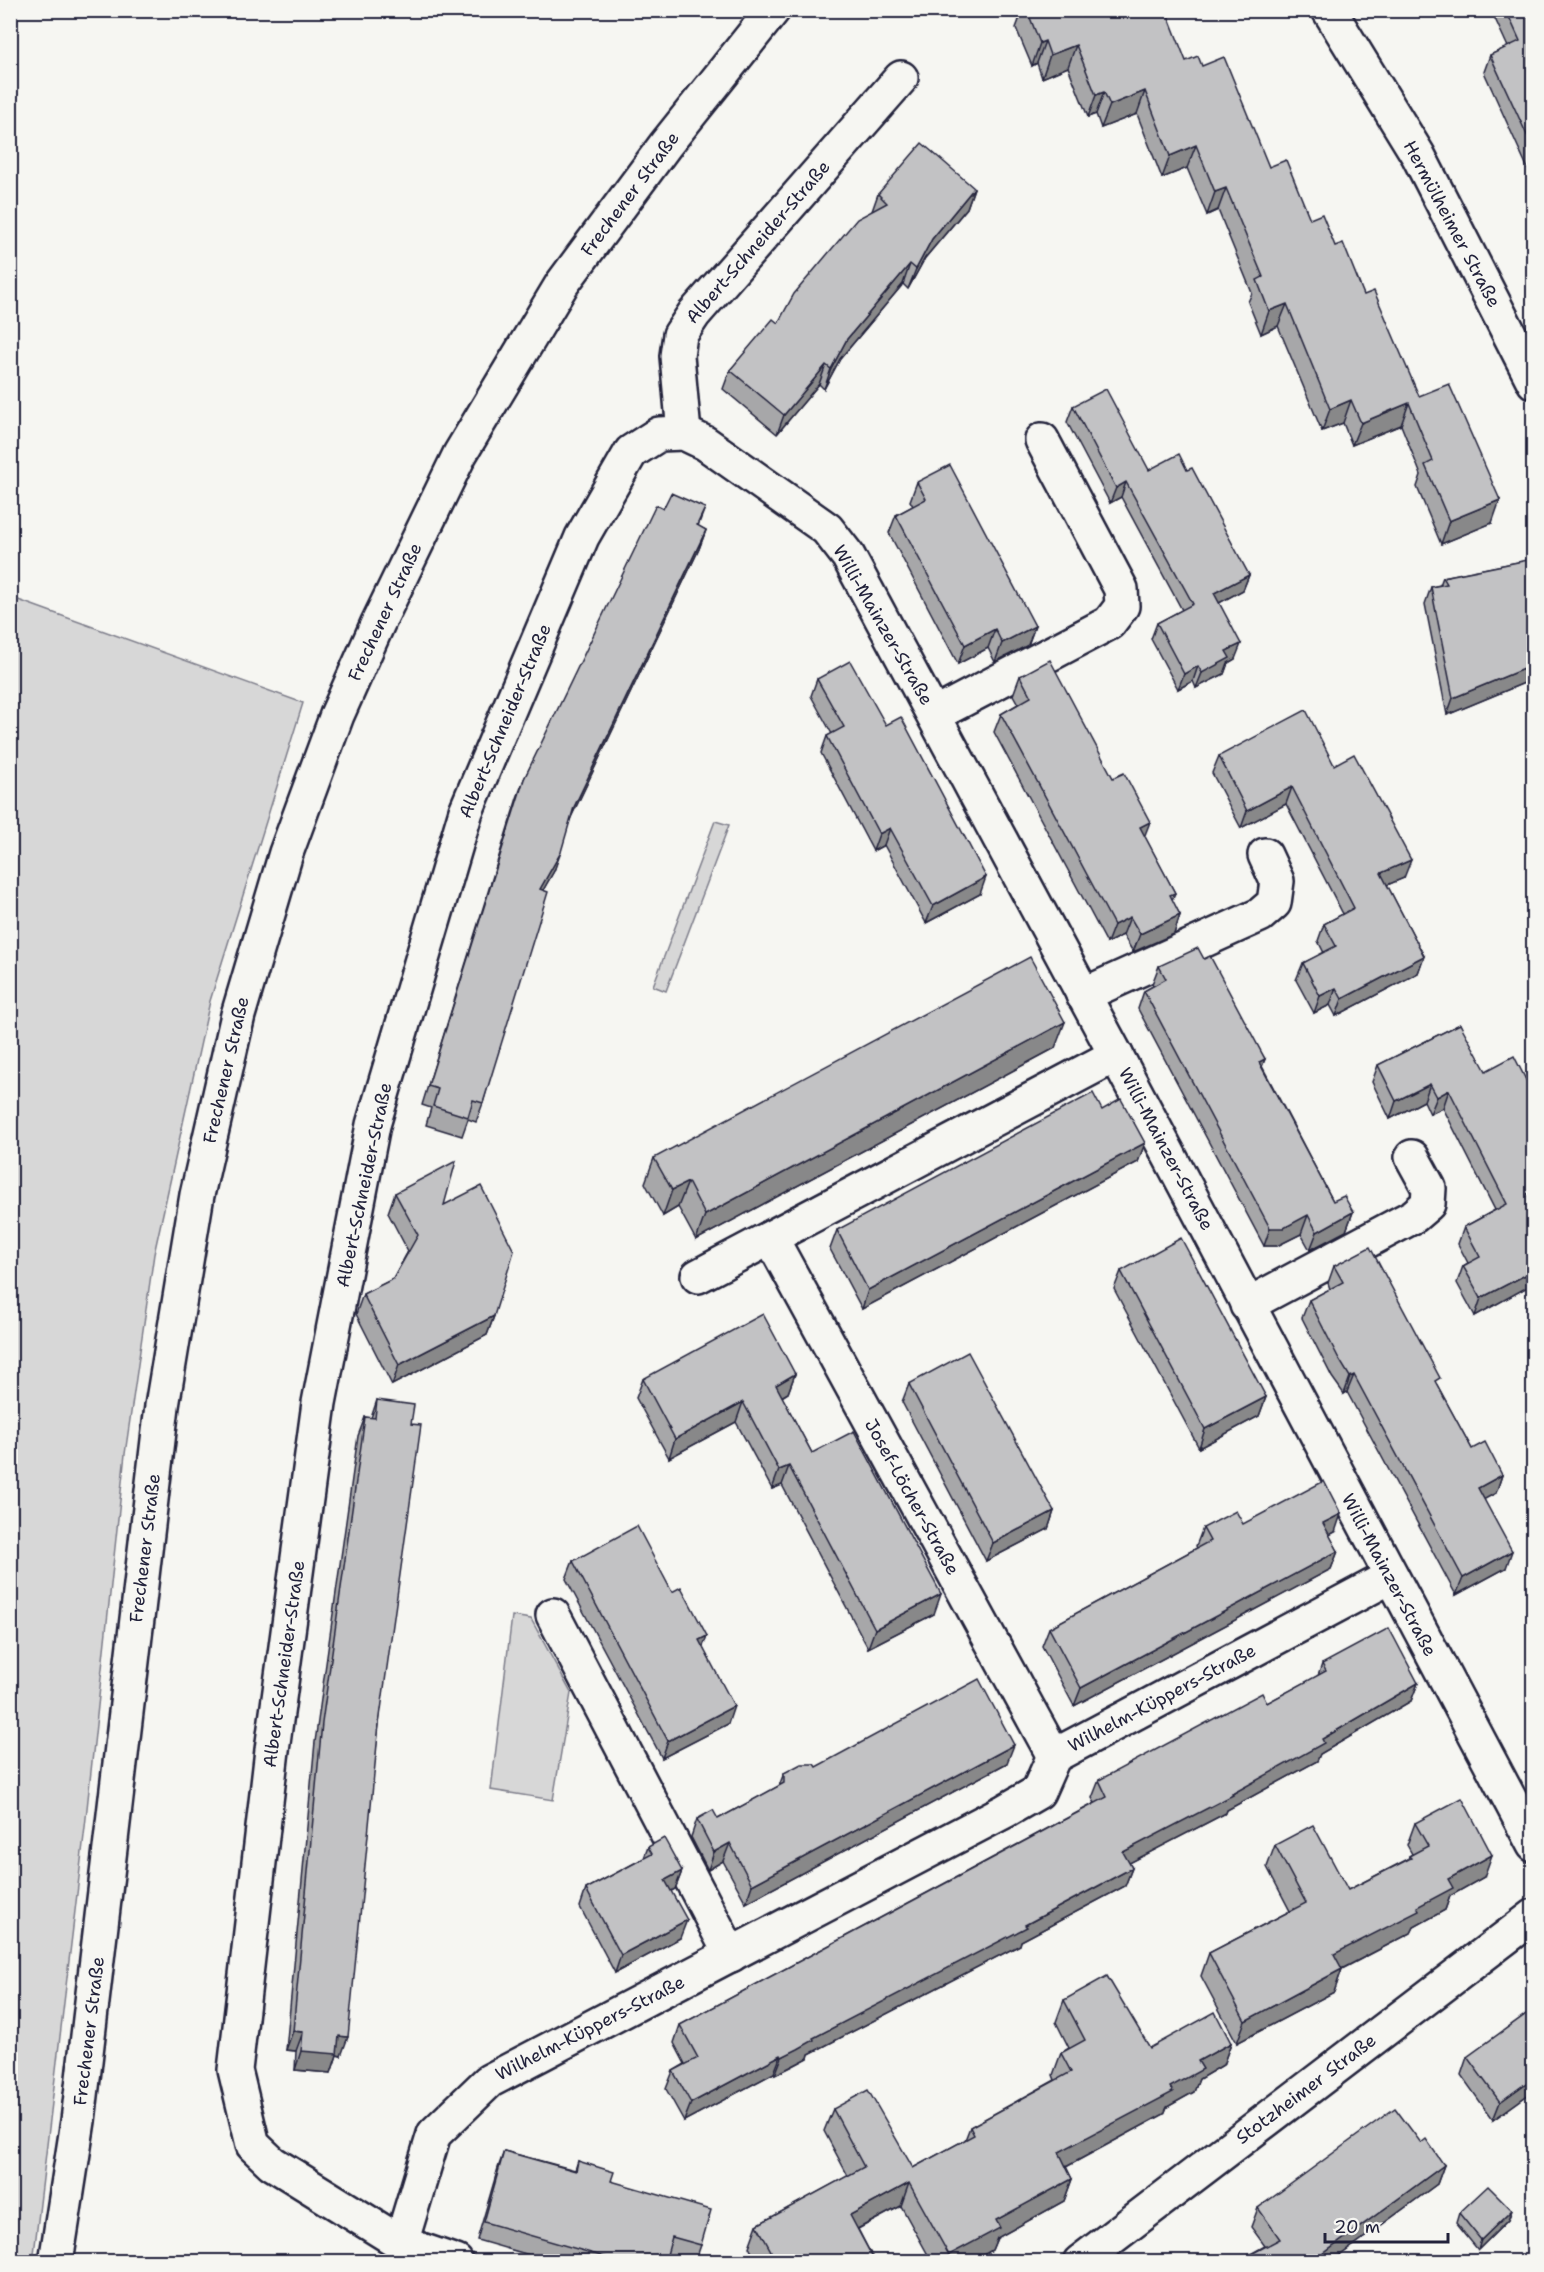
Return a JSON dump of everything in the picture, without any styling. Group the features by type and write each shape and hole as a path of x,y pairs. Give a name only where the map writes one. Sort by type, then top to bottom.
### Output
{"street":[{"name":"Frechener Straße","path":"56,2262 78,2121 162,1406 197,1195 230,1048 286,853 342,705 378,623 460,454 562,284 666,144 773,10"},
{"name":"Hermülheimer Straße","path":"1310,10 1365,69"},
{"name":"Hermülheimer Straße","path":"1329,10 1418,155 1533,382"},
{"name":"Albert-Schneider-Straße","path":"456,2262 402,2243 272,2163 253,2145 235,2070 272,1750 319,1403 374,1125 466,811 582,537 631,452 659,434 684,433 677,356 680,335 694,314 901,78"},
{"name":"Willi-Mainzer-Straße","path":"684,433 705,443 827,529 848,556 1116,1055 1533,1845"},
{"name":"Willi-Mainzer-Straße","path":"934,715 1109,623 1122,606 1121,589 1042,440"},
{"path":"1083,994 1260,915 1274,903 1277,881 1265,855"},
{"path":"698,1276 1116,1055"},
{"path":"1247,1305 1414,1216 1428,1204 1429,1188 1412,1157"},
{"name":"Josef-Löcher-Straße","path":"771,1238 1054,1755"},
{"name":"Wilhelm-Küppers-Straße","path":"402,2243 435,2134 489,2081 1038,1792 1054,1755 1390,1577"},
{"path":"553,1615 731,1955"},
{"name":"Stotzheimer Straße","path":"1080,2262 1533,1916"}],"shaded area":[{"path":"10,597 303,703 210,1001 154,1254 125,1454 85,1827 33,2262 10,2261"},
{"path":"715,821 729,825 666,991 653,986"},
{"path":"512,1616 531,1619 571,1693 553,1800 491,1790"}],"building":[{"path":"1027,10 1125,10 1126,12 1140,10 1142,15 1154,10 1166,10 1186,61 1198,56 1202,66 1224,57 1269,167 1286,160 1310,219 1322,214 1335,246 1343,243 1364,295 1374,291 1419,396 1449,384 1500,500 1449,521 1425,465 1433,461 1409,403 1361,423 1351,400 1330,409 1287,304 1269,311 1257,280 1263,277 1226,188 1215,192 1196,145 1170,156 1145,91 1110,105 1104,92 1096,95 1076,45 1050,55 1045,41 1040,43"},
{"path":"1506,10 1533,10 1533,148 1490,55 1520,41"},
{"path":"922,143 974,188 932,239 916,269 910,264 847,339 831,369 826,365 784,415 730,370 773,319 778,323 794,294 857,219 887,203 878,194"},
{"path":"1106,389 1149,470 1179,454 1187,470 1192,468 1249,575 1214,593 1241,644 1226,651 1230,658 1202,673 1198,666 1184,674 1157,623 1193,604 1126,482 1116,488 1073,406"},
{"path":"950,465 1035,626 1002,643 995,629 965,645 896,515 926,499 917,482"},
{"path":"671,493 705,508 697,525 706,530 574,807 561,852 540,889 548,892 483,1103 473,1100 468,1117 433,1106 438,1089 428,1086 524,779 656,505 663,509"},
{"path":"1533,559 1533,665 1453,698 1431,587 1447,584 1443,577"},
{"path":"1050,660 1113,778 1124,773 1150,822 1140,827 1175,893 1170,895 1180,915 1140,934 1130,917 1114,925 1001,714 1031,697 1020,676"},
{"path":"850,661 886,725 901,717 986,877 933,906 890,828 879,834 827,736 844,727 817,679"},
{"path":"1306,710 1334,765 1354,754 1411,860 1381,873 1424,956 1342,999 1336,988 1320,996 1303,963 1336,946 1324,924 1354,908 1292,787 1247,811 1219,756"},
{"path":"1198,948 1204,959 1210,956 1265,1059 1259,1062 1333,1201 1344,1196 1353,1212 1317,1232 1308,1215 1284,1228 1270,1228 1144,991 1166,979 1159,966"},
{"path":"1030,957 1065,1022 705,1215 688,1182 672,1190 654,1158"},
{"path":"1460,1024 1486,1071 1514,1056 1533,1094 1533,1190 1527,1194 1533,1206 1533,1271 1481,1298 1463,1266 1480,1257 1464,1227 1507,1204 1449,1090 1437,1097 1430,1084 1396,1101 1378,1065"},
{"path":"1093,1093 1102,1110 1121,1099 1145,1143 868,1290 837,1230"},
{"path":"456,1161 444,1205 481,1186 514,1251 494,1316 399,1365 363,1294 393,1279 418,1235 395,1193"},
{"path":"1181,1238 1266,1397 1205,1429 1121,1271"},
{"path":"1370,1247 1440,1378 1435,1381 1472,1449 1485,1442 1502,1475 1478,1488 1512,1551 1463,1578 1354,1375 1350,1377 1339,1359 1309,1300 1343,1282 1334,1266"},
{"path":"763,1314 795,1374 776,1385 812,1453 854,1431 941,1594 875,1629 789,1466 779,1470 743,1402 675,1439 643,1379"},
{"path":"968,1352 1054,1511 993,1543 909,1384"},
{"path":"377,1400 414,1405 411,1424 421,1425 379,1724 348,2037 339,2036 337,2054 301,2051 303,2032 293,2031 322,1723 365,1417 375,1418"},
{"path":"1324,1481 1341,1514 1323,1523 1338,1551 1081,1688 1049,1628 1210,1541 1203,1528 1236,1511 1243,1524"},
{"path":"637,1526 672,1592 681,1587 707,1636 699,1640 734,1706 668,1741 573,1561"},
{"path":"1389,1628 1418,1683 1322,1739 1324,1743 1233,1795 1123,1852 1132,1868 1025,1925 1027,1927 813,2038 814,2040 798,2049 782,2057 781,2055 691,2103 673,2071 698,2058 680,2025 1107,1797 1099,1780 1262,1693 1267,1703 1326,1671 1322,1664"},
{"path":"979,1679 1014,1745 752,1885 730,1843 714,1852 697,1819 713,1810 718,1819 784,1783 784,1773 801,1764 814,1764 816,1767"},
{"path":"1462,1798 1492,1855 1448,1879 1453,1888 1417,1907 1419,1911 1334,1954 1342,1969 1245,2021 1209,1953 1306,1903 1275,1845 1313,1825 1348,1890 1411,1858 1409,1856 1428,1846 1415,1823"},
{"path":"664,1838 682,1871 665,1880 687,1920 621,1955 586,1889 652,1854 648,1847"},
{"path":"1107,1976 1150,2048 1215,2012 1231,2043 1198,2061 1203,2069 1170,2087 1173,2092 1059,2152 1072,2179 996,2220 1000,2228 949,2255 909,2183 850,2215 875,2262 777,2262 757,2225 864,2167 833,2109 868,2090 913,2168 974,2135 970,2127 1071,2072 1061,2053 1085,2040 1064,2000"},
{"path":"1533,2009 1533,2078 1500,2102 1467,2057"},
{"path":"1395,2108 1421,2143 1426,2139 1444,2165 1312,2262 1236,2262 1280,2239 1258,2208"},
{"path":"504,2151 576,2171 578,2161 614,2172 611,2181 711,2210 701,2245 672,2237 665,2262 622,2262 484,2222"},
{"path":"1488,2186 1512,2210 1481,2240 1459,2213"}]}
